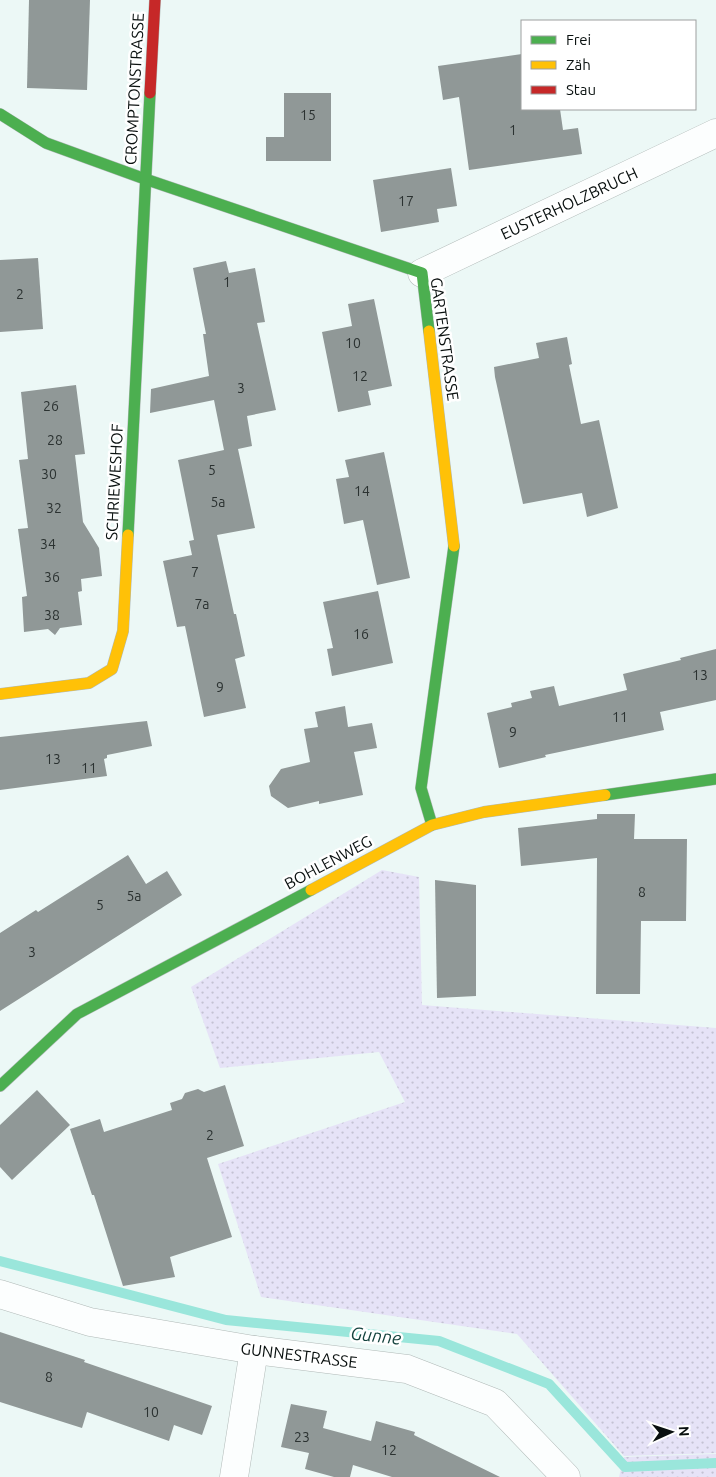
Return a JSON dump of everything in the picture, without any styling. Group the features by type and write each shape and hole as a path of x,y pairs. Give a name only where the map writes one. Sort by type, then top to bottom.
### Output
{"street":[{"name":"CROMPTONSTRASSE","path":"145,179 155,0"},
{"name":"GARTENSTRASSE","path":"0,114 46,143 145,179 422,273 454,547 421,788 432,825"},
{"name":"EUSTERHOLZBRUCH","path":"422,273 716,133"},
{"name":"SCHRIEWESHOF","path":"0,694 89,683 112,669 123,631 145,179"},
{"name":"BOHLENWEG","path":"0,1086 77,1014 432,825 484,812 716,778"},
{"name":"GUNNESTRASSE","path":"0,1294 90,1322 254,1350 407,1368 495,1403 566,1477"},
{"path":"234,1477 254,1350"}],"shaded area":[{"path":"382,870 419,877 422,1005 716,1028 716,1453 624,1456 517,1334 261,1297 218,1164 405,1102 379,1052 220,1068 191,987"},
{"path":"716,1454 716,1477 619,1477 624,1457"}],"building":[{"path":"29,0 90,0 87,90 27,88"},
{"path":"521,54 521,110 560,110 563,130 578,128 582,154 469,170 459,97 443,100 438,66"},
{"path":"284,93 331,93 331,161 266,161 266,137 284,137"},
{"path":"451,168 457,206 437,209 439,222 381,232 373,180"},
{"path":"38,258 43,329 0,332 0,260"},
{"path":"226,261 229,273 255,268 265,322 257,323 276,410 247,416 252,446 238,449 255,528 217,535 245,656 235,659 246,708 204,717 185,626 177,627 163,561 192,555 189,541 194,540 178,460 224,450 214,400 150,413 151,389 209,376 203,334 206,334 193,268"},
{"path":"374,299 392,386 368,391 371,405 338,412 322,332 352,326 348,304"},
{"path":"567,337 572,364 569,365 581,424 599,420 618,508 587,517 582,493 523,504 495,377 494,367 539,358 536,343"},
{"path":"76,385 85,454 75,455 83,522 99,548 102,576 81,579 82,591 78,592 82,625 60,628 55,635 48,629 24,632 22,597 27,596 18,529 28,528 19,460 28,459 21,392"},
{"path":"384,452 410,578 377,585 363,520 344,524 336,479 349,477 345,460"},
{"path":"378,591 393,663 332,676 327,649 333,648 323,602"},
{"path":"716,649 716,700 660,712 664,730 545,755 546,757 499,768 487,713 512,707 511,703 532,698 530,691 554,686 559,706 627,690 623,674 681,660 680,658"},
{"path":"345,706 348,727 372,723 377,748 354,752 363,795 319,804 319,801 288,808 271,796 269,786 281,769 310,762 304,729 318,727 315,712"},
{"path":"147,721 152,746 107,755 107,758 104,759 107,776 0,790 0,737"},
{"path":"597,814 635,814 634,839 687,839 686,921 641,921 640,994 596,994 597,858 521,866 518,828 597,819"},
{"path":"128,855 146,884 167,871 182,895 0,1011 0,933 36,910 38,912"},
{"path":"435,880 476,885 476,996 437,998"},
{"path":"225,1085 244,1146 207,1158 232,1237 170,1257 175,1277 123,1286 94,1195 92,1195 70,1129 100,1119 104,1132 172,1110 170,1103 182,1099 185,1093 198,1089 204,1092"},
{"path":"37,1090 70,1125 12,1180 0,1167 0,1125"},
{"path":"0,1332 85,1360 84,1362 212,1406 202,1435 174,1425 169,1441 87,1412 82,1428 0,1402"},
{"path":"291,1404 327,1411 323,1428 371,1441 376,1421 415,1432 414,1435 500,1477 392,1477 353,1465 350,1477 334,1477 305,1469 309,1453 281,1447"}],"waterway":[{"name":"Gunne","path":"0,1261 226,1320 439,1341 549,1384 625,1467 716,1463"}],"traffic: fast":[{"path":"128,535 150,93"},
{"path":"0,114 46,143 145,179 422,273 429,331"},
{"path":"432,825 421,788 454,546"},
{"path":"605,795 716,779"},
{"path":"0,1086 77,1014 311,890"}],"traffic: slow":[{"path":"429,331 454,546"},
{"path":"0,694 89,683 112,669 123,631 128,535"},
{"path":"311,890 432,825 484,812 605,795"}],"traffic: jam":[{"path":"150,93 155,0"}]}
